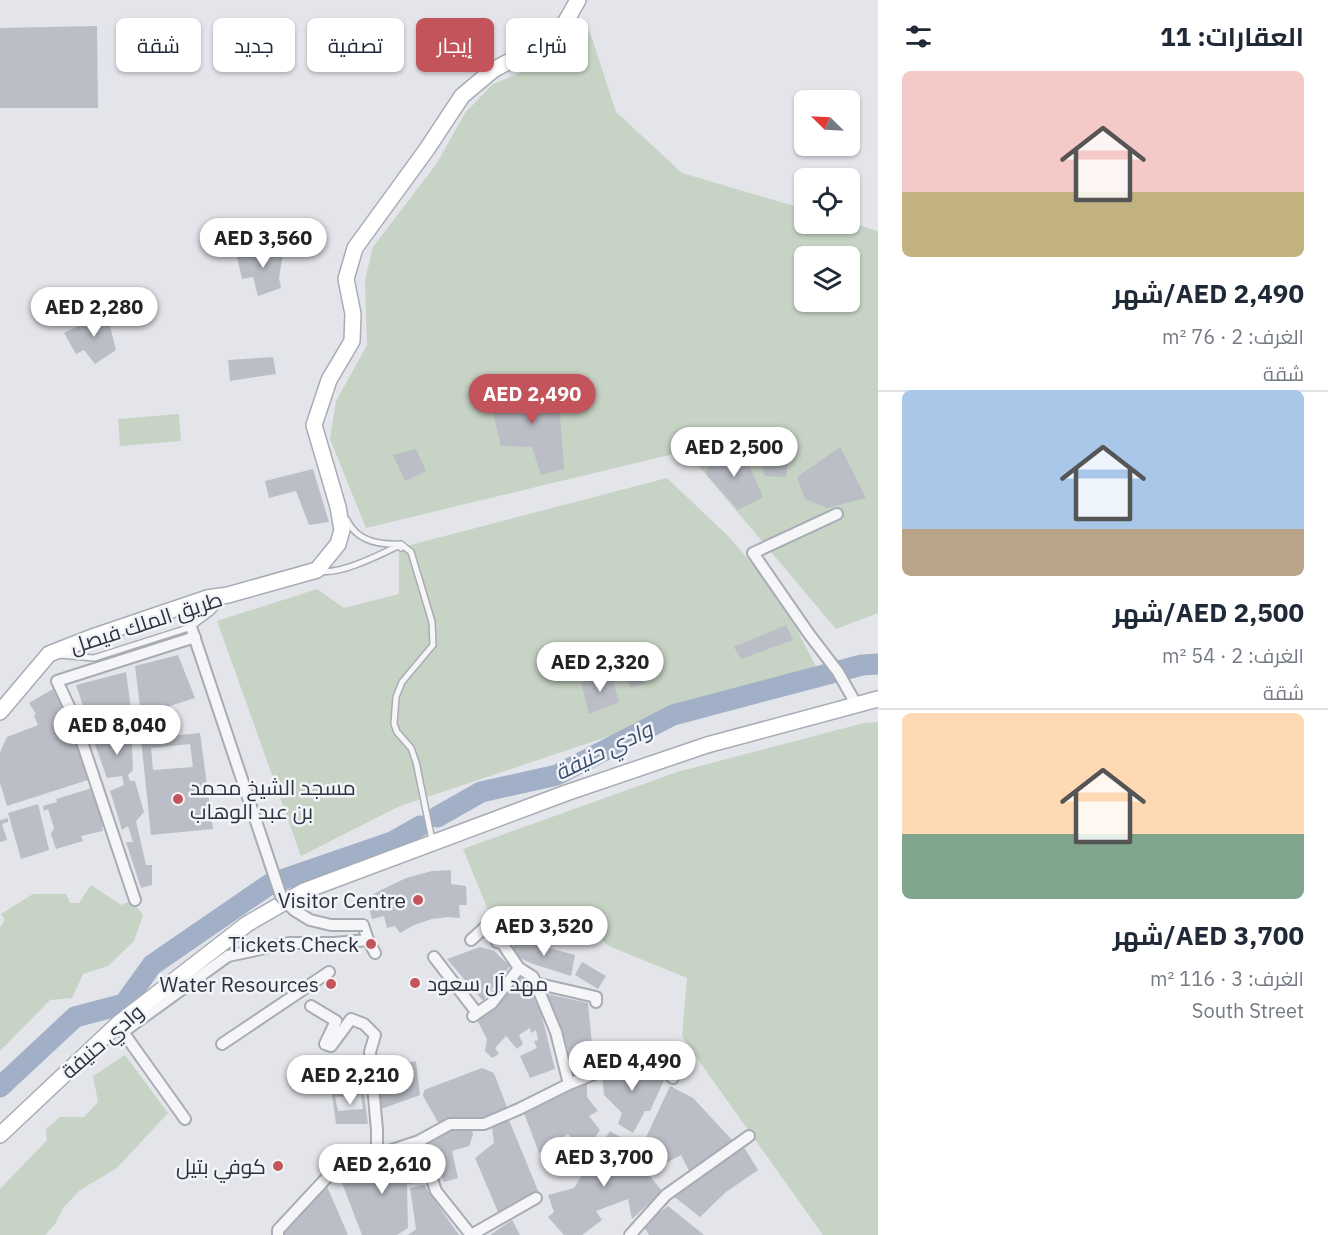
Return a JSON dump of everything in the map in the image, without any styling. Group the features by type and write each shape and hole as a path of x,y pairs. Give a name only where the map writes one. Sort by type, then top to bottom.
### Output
{"street":[{"path":"317,570 338,544 342,530 338,507 314,425 329,380 352,341 352,314 346,279 355,248 422,157 462,96 493,70 536,47 565,23 579,0"},
{"path":"837,514 753,553 838,672 856,704"},
{"name":"طريق الملك فيصل","path":"0,712 50,654 95,636 207,598 228,595 317,570"},
{"path":"135,900 74,715 57,681 193,632 281,896 294,910 310,920 331,925 363,925 375,953"},
{"name":"وادي حنيفة","path":"0,1135 119,1023 247,924 304,891 566,793 707,745 878,699"},
{"path":"471,940 493,920"},
{"path":"507,931 499,943 519,968 532,977 535,983 556,1032 569,1084"},
{"path":"185,1119 123,1032 228,956 289,943 368,940"},
{"path":"434,957 475,1015 492,1003 519,968"},
{"path":"222,1044 329,972"},
{"path":"535,983 596,997 596,1002"},
{"path":"311,1006 336,1021 325,1044 331,1046 351,1019 364,1024 375,1035 370,1052 377,1155"},
{"path":"278,1235 278,1230 331,1173 419,1142 450,1124 484,1124 569,1084 637,1057 655,1062 673,1078"},
{"path":"630,1235 666,1195 749,1136"},
{"path":"419,1142 436,1191 471,1235 536,1198"}],"lane":[{"path":"338,507 358,536 375,543 401,544 411,552 432,622 433,645 402,682 396,697 394,724 397,732 411,748 416,762 432,842"},
{"path":"317,570 332,572 376,557 398,546 411,552"},
{"path":"50,654 94,658 193,632 228,595"}],"green space":[{"path":"590,32 616,112 682,173 794,206 794,234 860,234 860,225 878,231 878,613 836,629 686,451 366,528 330,439 336,401 367,345 365,280 373,247 437,163 465,113 493,84 522,72 588,72 588,33"},
{"path":"179,414 181,441 120,446 118,419"},
{"path":"667,478 729,537 780,596 816,667 400,806 301,856 217,621 317,589 344,608 399,594 399,548"},
{"path":"878,722 878,1235 823,1235 682,1037 687,978 609,946 576,920 544,934 522,935 507,931 491,917 463,849 677,772 864,723"},
{"path":"91,885 121,905 131,901 143,915 134,941 108,966 83,974 72,998 50,1000 0,1051 0,927 5,920 1,914 33,894 66,894 70,903 79,903"},
{"path":"125,1055 168,1113 117,1168 80,1190 63,1208 55,1224 45,1235 0,1235 0,1189 47,1140 46,1129 60,1117 84,1117 98,1102 93,1076"}],"building":[{"path":"97,26 98,108 0,108 0,28"},
{"path":"284,247 279,278 281,288 258,296 253,277 242,279 237,257"},
{"path":"107,312 115,319 110,326 116,350 95,364 84,350 76,354 64,333"},
{"path":"273,357 276,374 230,381 228,360"},
{"path":"558,387 564,469 541,475 532,447 501,446 489,396"},
{"path":"840,447 866,498 827,508 805,499 797,477"},
{"path":"416,449 426,471 405,481 393,455"},
{"path":"713,453 744,453 763,497 738,510 706,474"},
{"path":"757,453 789,454 786,477 765,476"},
{"path":"313,469 329,522 309,525 296,491 269,498 265,481"},
{"path":"786,625 793,640 741,659 734,647"},
{"path":"178,655 195,698 141,715 135,666"},
{"path":"637,660 644,684 631,688 620,662"},
{"path":"126,672 132,716 113,723 115,728 131,725 133,770 128,775 130,781 135,781 144,812 136,821 146,865 152,865 152,885 141,888 126,842 133,842 128,826 122,830 110,791 124,785 122,776 107,778 92,736 108,732 107,727 92,732 76,685"},
{"path":"611,673 619,702 589,714 581,683"},
{"path":"53,689 72,720 91,779 7,806 0,783 0,752 7,737 38,725 34,716 36,714 29,703"},
{"name":"مسجد الشيخ محمد بن عبد الوهاب","path":"200,733 213,829 151,835 141,739","holes":["190,744 193,767 153,770 151,748"]},
{"path":"92,788 105,826 102,827 103,831 81,836 83,841 56,849 51,834 54,828 48,809 44,811 43,806 57,802 56,799"},
{"path":"38,804 49,850 21,859 8,813"},
{"path":"8,818 8,822 2,824 7,840 0,842 0,820"},
{"name":"Visitor Centre","path":"451,870 451,884 466,886 467,905 459,905 460,918 432,919 400,933 395,926 387,928 384,916 372,919 368,905 371,904 369,896 406,878 432,871"},
{"path":"516,939 575,955 571,976 533,964 511,954"},
{"path":"480,947 494,951 510,966 483,1001 447,959"},
{"path":"582,962 606,976 598,989 575,975"},
{"path":"520,977 535,989 555,1069 530,1078 520,1056 537,1048 534,1041 538,1040 536,1030 531,1033 530,1028 519,1035 523,1044 517,1049 506,1036 495,1048 499,1054 492,1058 485,1051 487,1039 477,1020 495,1009"},
{"path":"547,994 588,1003 594,1065 575,1073 561,1027"},
{"path":"416,1061 420,1095 381,1109 375,1068","holes":["395,1076 397,1088 384,1090 382,1078"]},
{"path":"637,1063 665,1078 650,1111 645,1111 633,1133 618,1124 622,1113 604,1095 602,1072"},
{"path":"482,1068 494,1073 508,1110 485,1118 458,1117 440,1126 423,1096 424,1090"},
{"path":"587,1081 587,1097 598,1111 589,1116 600,1130 585,1152 568,1134 539,1153 524,1113"},
{"path":"670,1086 693,1098 734,1142 691,1175 681,1155 659,1167 642,1146"},
{"path":"331,1087 363,1087 368,1124 336,1124","holes":["361,1095 363,1109 338,1111 335,1097"]},
{"path":"509,1120 539,1193 498,1212 475,1158 494,1143 492,1127"},
{"path":"472,1127 473,1135 469,1146 452,1151 458,1178 444,1182 427,1144 455,1129"},
{"path":"610,1131 633,1145 630,1152 662,1191 632,1219 628,1199 596,1211 602,1220 582,1235 564,1235 548,1217 554,1212 548,1195 574,1188"},
{"path":"742,1144 758,1170 726,1192 700,1217 672,1195"},
{"path":"413,1153 424,1182 407,1184 408,1228 397,1235 362,1235 339,1175"},
{"path":"326,1184 348,1235 284,1235 284,1229"},
{"path":"424,1185 459,1235 408,1235 416,1229 410,1188"},
{"path":"668,1206 704,1235 649,1235 643,1225"},
{"path":"512,1220 520,1235 490,1235"}],"waterway":[{"name":"وادي حنيفة","path":"437,817 481,792 557,775 673,715 862,665 878,664"},
{"name":"وادي حنيفة","path":"0,1087 75,1017 124,1004 152,965 270,884 392,842 420,826"}],"place":[{"name":"مسجد الشيخ محمد بن عبد الوهاب","path":"178,799"},
{"name":"Visitor Centre","path":"418,900"},
{"name":"Tickets Check","path":"371,944"},
{"name":"مهد آل سعود","path":"415,983"},
{"name":"Water Resources","path":"331,984"},
{"name":"كوفي بتيل","path":"278,1166"}]}
